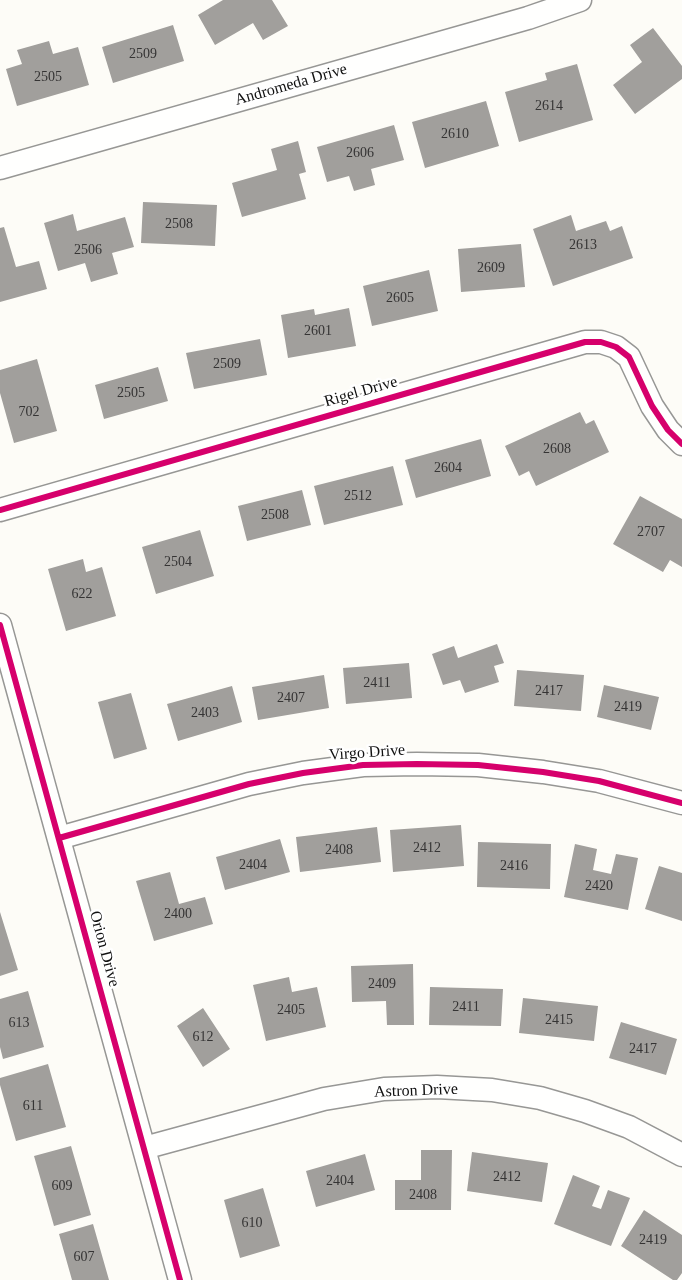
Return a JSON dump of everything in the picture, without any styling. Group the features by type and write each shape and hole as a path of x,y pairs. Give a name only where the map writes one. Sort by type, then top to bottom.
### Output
{"street":[{"name":"Andromeda Drive","path":"0,168 526,9 580,0"},
{"name":"Rigel Drive","path":"0,510 585,342 601,342 616,346 629,357 652,406 668,430 682,444"},
{"name":"Orion Drive","path":"0,625 180,1280"},
{"name":"Virgo Drive","path":"59,838 249,784 303,773 363,765 478,764 599,781 682,803"},
{"name":"Astron Drive","path":"144,1148 324,1099 384,1089 437,1088 492,1090 540,1098 585,1111 629,1127 682,1154"}],"building":[{"path":"223,0 272,0 288,26 263,40 253,23 215,45 198,15"},
{"path":"173,25 184,61 113,83 102,47"},
{"path":"653,28 682,66 682,79 635,114 613,85 642,62 630,45"},
{"path":"49,41 53,54 78,47 89,85 17,106 6,69 22,64 17,50"},
{"path":"577,64 593,120 519,142 505,92 547,80 545,73"},
{"path":"486,101 499,146 425,168 412,122"},
{"path":"394,125 404,160 371,169 375,185 354,191 349,176 327,182 317,147"},
{"path":"298,141 306,172 299,174 306,199 242,217 232,183 277,170 271,149"},
{"path":"143,202 217,205 215,246 141,243"},
{"path":"73,214 77,231 125,217 134,247 112,253 118,274 91,282 85,263 58,271 44,223"},
{"path":"571,215 576,231 606,221 610,231 622,226 633,258 553,286 533,229"},
{"path":"4,227 16,267 39,261 47,289 0,302 0,228"},
{"path":"521,244 525,287 461,292 458,249"},
{"path":"429,270 438,311 372,326 363,286"},
{"path":"349,308 356,346 288,358 281,315 314,309 315,315"},
{"path":"260,339 267,375 194,389 186,353"},
{"path":"37,359 57,431 14,443 0,393 0,370"},
{"path":"158,367 168,401 104,419 95,385"},
{"path":"580,412 586,424 594,420 609,452 536,486 529,471 519,476 505,446"},
{"path":"481,439 491,476 416,498 405,460"},
{"path":"393,466 403,505 324,525 314,486"},
{"path":"302,490 311,525 247,541 238,506"},
{"path":"640,496 682,519 682,567 670,560 663,572 613,544"},
{"path":"200,530 214,576 156,594 142,547"},
{"path":"83,559 86,572 102,567 116,616 66,631 48,569"},
{"path":"497,644 504,663 494,666 499,682 465,693 460,680 443,685 432,654 454,646 458,658"},
{"path":"409,663 412,698 346,704 343,668"},
{"path":"517,670 584,675 581,711 514,706"},
{"path":"324,675 329,708 258,720 252,687"},
{"path":"604,685 659,697 651,730 597,717"},
{"path":"232,686 242,722 178,741 167,704"},
{"path":"131,693 147,749 114,759 98,702"},
{"path":"461,825 464,866 393,872 390,830"},
{"path":"377,827 381,862 300,872 296,837"},
{"path":"280,839 290,872 225,890 216,857"},
{"path":"478,842 551,844 550,889 477,887"},
{"path":"575,844 597,849 593,870 611,874 616,854 638,858 628,910 564,897"},
{"path":"659,866 682,873 682,921 645,909"},
{"path":"170,872 179,904 205,897 213,924 154,941 136,881"},
{"path":"0,912 18,970 0,976"},
{"path":"413,964 414,1025 387,1025 386,1001 352,1002 351,966"},
{"path":"289,977 292,992 317,987 326,1027 266,1041 253,985"},
{"path":"430,987 503,989 501,1026 429,1025"},
{"path":"28,991 44,1047 3,1059 0,1047 0,999"},
{"path":"523,998 598,1006 594,1041 519,1033"},
{"path":"203,1008 230,1049 203,1067 177,1026"},
{"path":"621,1022 677,1039 666,1075 609,1058"},
{"path":"48,1064 66,1127 16,1141 0,1085 0,1078"},
{"path":"71,1146 91,1215 54,1226 34,1156"},
{"path":"421,1150 452,1150 451,1210 395,1210 395,1180 421,1180"},
{"path":"472,1152 548,1163 542,1202 467,1191"},
{"path":"365,1154 375,1190 316,1207 306,1171"},
{"path":"573,1175 600,1186 592,1206 601,1209 608,1190 630,1198 611,1246 554,1224"},
{"path":"263,1188 280,1246 240,1258 224,1200"},
{"path":"644,1210 682,1235 682,1273 677,1280 673,1280 621,1246"},
{"path":"93,1224 109,1280 72,1280 59,1234"}],"cycle path":[{"path":"0,510 585,342 601,342 616,347 629,357 652,406 668,430 682,444"},
{"path":"0,625 180,1280"},
{"path":"59,838 249,784 303,773 363,765 478,765 543,772 599,781 682,803"}]}
